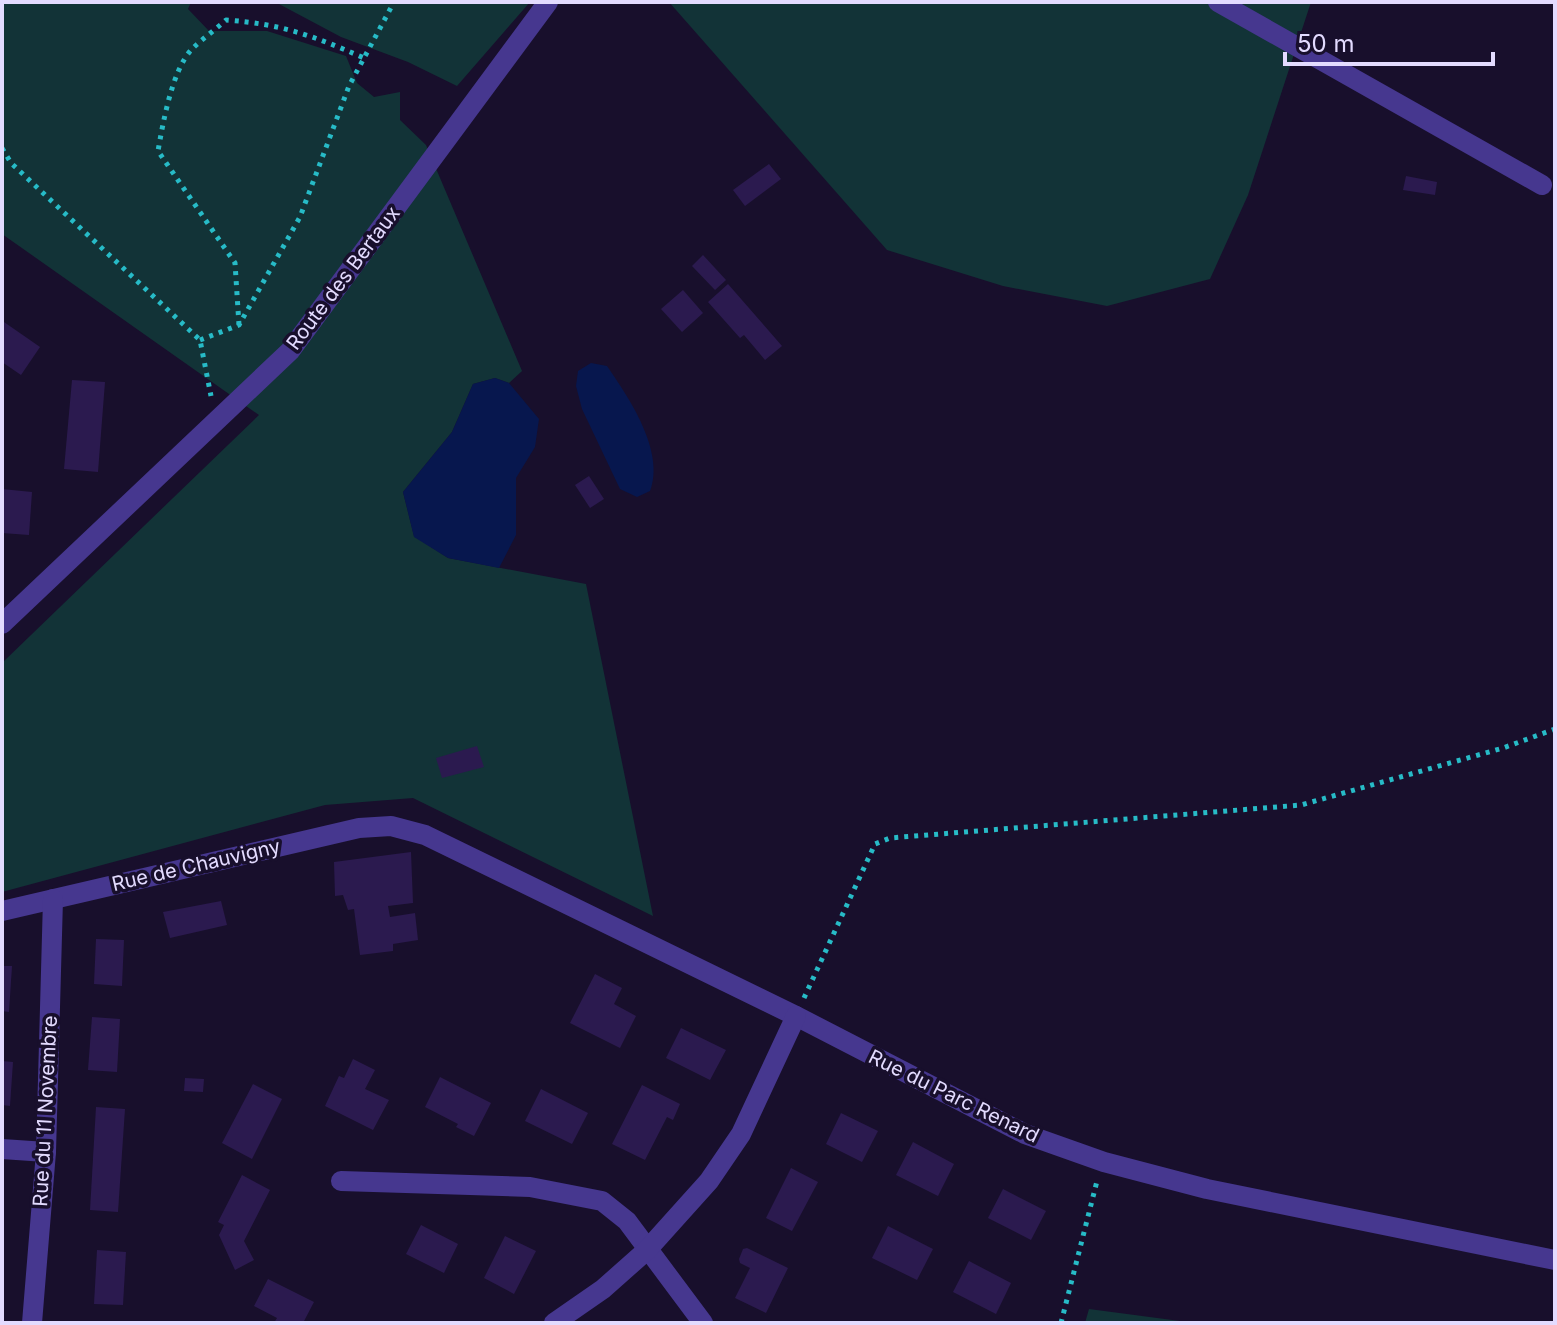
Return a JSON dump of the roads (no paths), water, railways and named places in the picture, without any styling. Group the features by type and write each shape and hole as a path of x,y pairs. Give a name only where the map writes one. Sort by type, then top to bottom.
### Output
{"street":[{"name":"Route des Bertaux","path":"2,624 290,351 548,2"},
{"path":"1218,2 1542,185"},
{"name":"Rue de Chauvigny","path":"2,911 359,828 391,826"},
{"name":"Rue du Parc Renard","path":"391,826 425,835 796,1016 1025,1134 1104,1162 1207,1189 1555,1260"},
{"name":"Rue du 11 Novembre","path":"32,1323 46,1152 53,899"},
{"path":"554,1323 603,1289 647,1250 709,1181 741,1134 796,1016"},
{"path":"2,1149 46,1152"},
{"path":"341,1181 530,1187 602,1201 627,1221 703,1323"}]}
